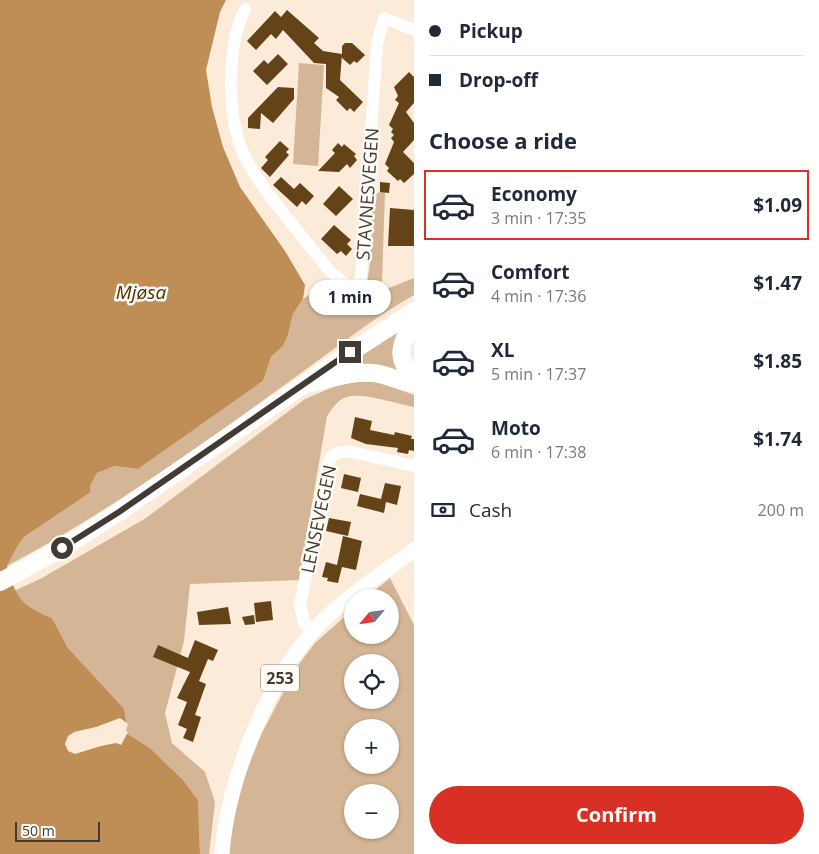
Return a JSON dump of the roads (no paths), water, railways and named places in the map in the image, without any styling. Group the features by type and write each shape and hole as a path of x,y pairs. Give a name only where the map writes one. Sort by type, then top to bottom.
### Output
{"highway":[{"path":"0,582 33,565 119,512 377,334 414,311"},
{"path":"414,321 403,339 401,354 405,366 414,375"},
{"path":"303,385 363,373 373,373 403,382 414,383"}],"main road":[{"name":"253","path":"222,854 229,801 245,754 284,671 314,630 348,600 414,550"}],"street":[{"name":"STAVNESVEGEN","path":"245,9 240,20 232,58 233,103 239,146 258,179 304,239 343,283 351,286 358,283 361,277 377,44 384,18 414,30"},
{"name":"LENSEVEGEN","path":"314,630 304,623 300,605 328,462 332,456 341,451 414,466"}],"water":[{"name":"Mjøsa","path":"0,0 226,0 220,12 206,70 212,107 223,147 240,187 285,251 305,285 303,299 293,314 288,335 283,346 271,357 263,381 138,469 115,466 97,473 90,486 91,492 24,537 7,566 13,586 21,600 33,609 52,618 68,648 124,709 126,722 124,732 150,748 183,780 198,800 200,854 0,854"}]}
